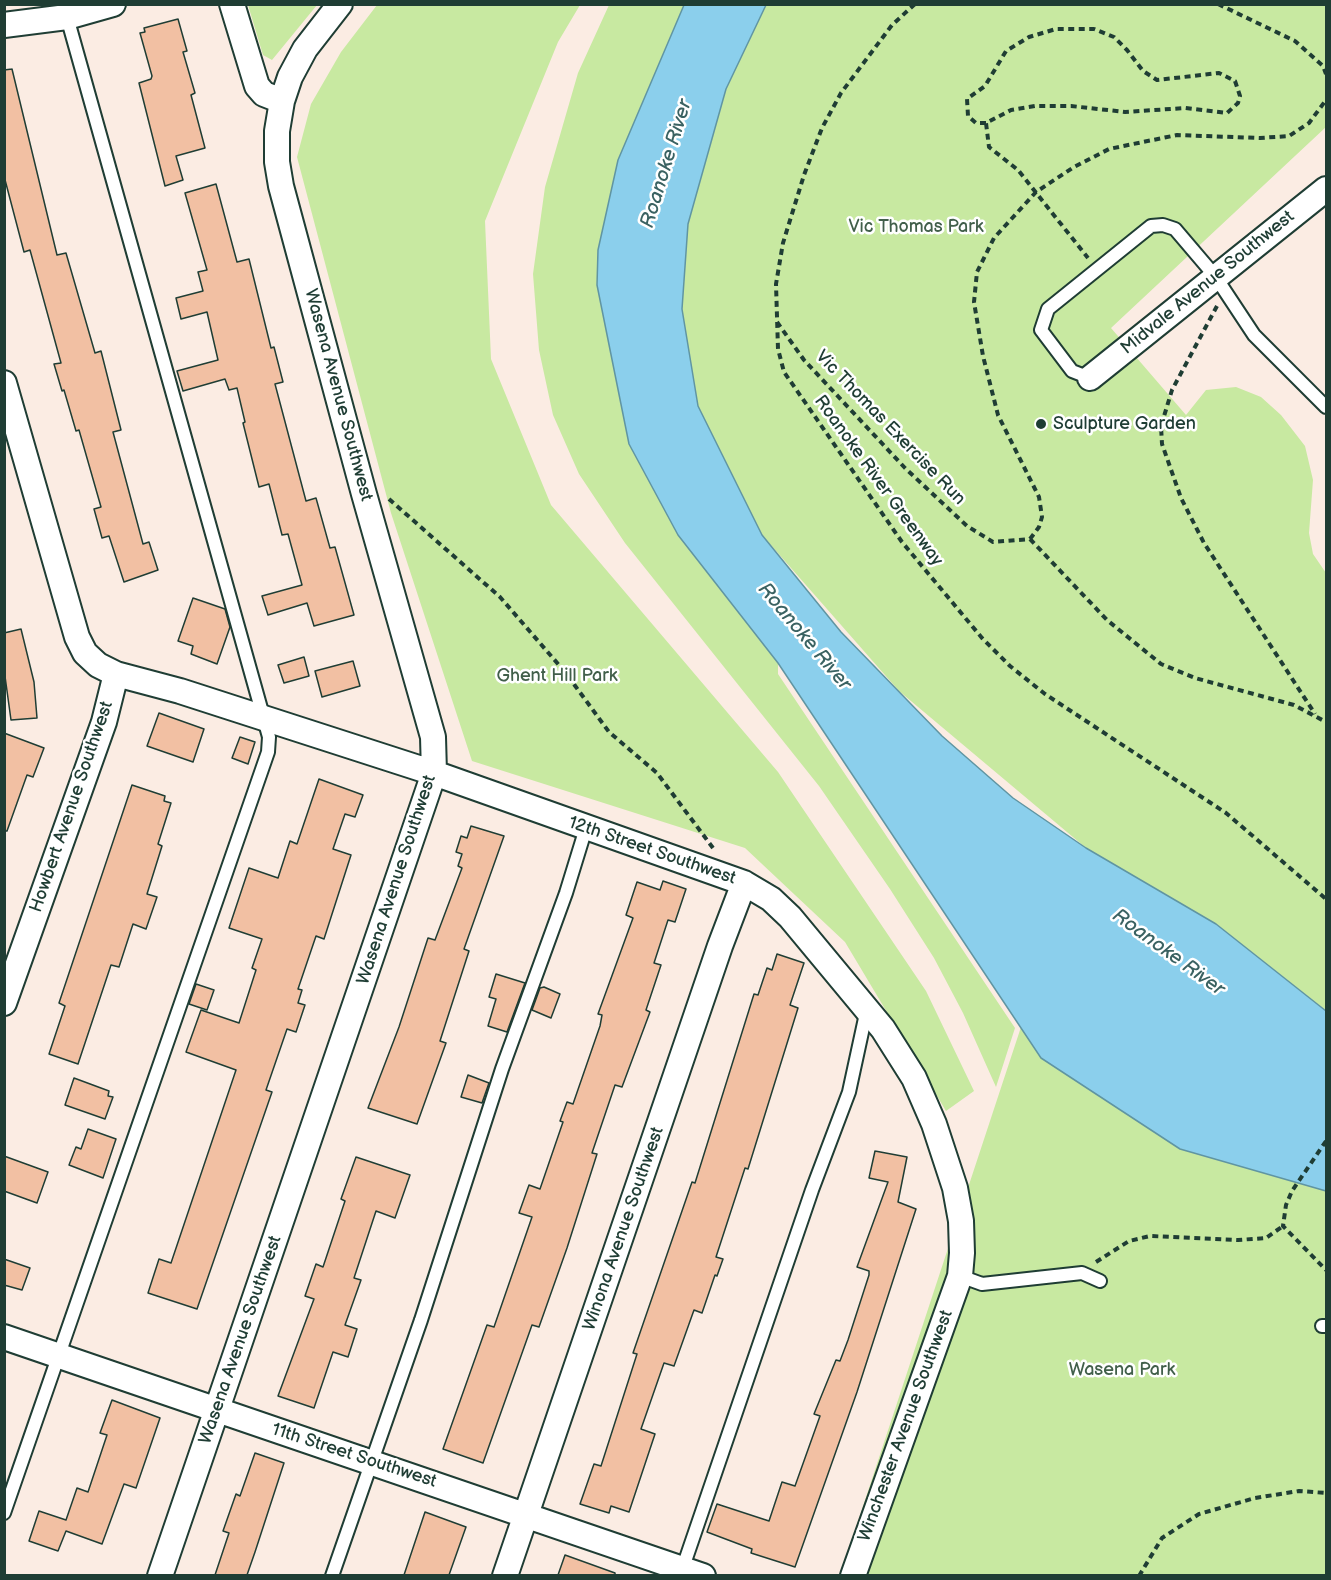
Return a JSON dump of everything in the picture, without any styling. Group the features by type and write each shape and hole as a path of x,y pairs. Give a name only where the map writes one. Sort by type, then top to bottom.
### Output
{"street":[{"path":"4,25 67,18 113,4"},
{"path":"232,4 257,86 264,94 282,101"},
{"name":"Wasena Avenue Southwest","path":"160,1575 434,773 433,737 364,494 281,186 277,131 282,101 290,77 305,50 340,4"},
{"name":"Midvale Avenue Southwest","path":"1090,378 1326,189"},
{"path":"4,383 77,637 85,652 98,665 116,674"},
{"name":"12th Street Southwest","path":"116,674 434,773 744,883 771,899 790,917 867,1008 914,1078 934,1124 955,1188 961,1221 960,1276"},
{"name":"Howbert Avenue Southwest","path":"4,1003 104,722 116,674"},
{"name":"Winona Avenue Southwest","path":"505,1575 720,946 744,883"},
{"name":"Winchester Avenue Southwest","path":"853,1575 960,1276"},
{"name":"11th Street Southwest","path":"4,1337 372,1461 688,1573"}],"lane":[{"path":"4,1514 268,752 269,736 67,18"},
{"path":"1090,378 1072,371 1041,330 1048,309 1096,268 1151,226 1163,225 1175,229 1215,276 1254,335 1326,407"},
{"path":"332,1575 461,1200 502,1069 567,893 585,828"},
{"path":"688,1573 812,1190 849,1092 856,1068 867,1008"},
{"path":"960,1276 982,1284 1082,1273 1100,1281"}],"path":[{"name":"Roanoke River Greenway","path":"915,4 892,25 841,93 822,128 804,175 783,243 776,284 778,350 784,372 902,542 982,638 1010,666 1045,694 1226,813 1326,899"},
{"path":"1218,4 1295,41 1323,66 1326,74"},
{"path":"1056,29 1094,29 1114,38 1128,50 1143,71 1157,80 1177,80 1208,74 1228,76 1234,81 1240,96 1238,103 1227,113 1185,108 1125,112 1071,106 1035,106 1011,110 986,123 976,123 968,116 967,99 985,86 1006,51 1029,36 1056,29"},
{"path":"986,123 989,147 1014,166 1096,268"},
{"path":"1215,276 1219,296 1217,307 1172,390 1163,417 1162,444 1181,498 1204,543 1314,714 1326,722"},
{"name":"Vic Thomas Exercise Run","path":"777,322 812,368 905,468 967,526 993,542 1030,539 1107,620 1161,664 1195,678 1294,705 1314,714"},
{"path":"364,494 390,500 401,508 500,597 565,672 609,732 657,773 717,852"},
{"path":"1082,1273 1116,1247 1150,1236 1238,1240 1266,1238 1283,1226 1286,1204 1292,1191 1326,1142"},
{"path":"1283,1226 1326,1270"},
{"path":"1138,1575 1162,1538 1198,1514 1255,1498 1299,1491 1326,1492"}],"green space":[{"path":"248,4 317,5 272,60 263,55"},
{"name":"Ghent Hill Park","path":"377,5 580,5 558,42 485,221 491,359 551,505 778,772 926,991 974,1091 946,1111 845,942 745,848 472,761 391,513 297,157 311,104 341,52"},
{"path":"609,5 684,5 618,160 598,250 597,285 629,444 678,535 778,663 778,674 1015,1028 996,1087 963,1013 934,958 890,889 819,786 625,543 579,474 553,415 539,350 533,274 545,187 578,73"},
{"name":"Vic Thomas Park","path":"766,5 1326,5 1326,127 1111,328 1186,415 1206,390 1236,387 1261,397 1281,415 1305,446 1313,480 1309,533 1313,554 1326,573 1326,1011 1216,924 1086,848 899,691 762,535 698,406 682,309 688,224 726,89"},
{"name":"Wasena Park","path":"1021,1027 1122,1111 1326,1184 1326,1575 840,1576"}],"water":[{"name":"Roanoke River","path":"684,5 766,5 726,89 688,224 682,309 698,406 762,535 841,632 942,736 1013,798 1086,848 1216,924 1326,1011 1326,1191 1180,1149 1041,1058 778,663 678,535 629,444 597,285 598,250 618,160"}],"building":[{"path":"178,19 187,51 183,52 195,93 191,95 205,148 176,156 183,180 165,186 139,83 151,79 152,76 140,33 145,32 144,28"},
{"path":"12,69 57,255 66,253 95,353 101,351 121,430 113,432 143,544 149,542 158,570 124,582 109,536 102,538 94,509 101,507 79,430 76,431 54,364 61,363 30,250 24,252 4,176 4,70"},
{"path":"216,184 237,262 249,259 271,348 274,347 283,382 275,384 306,501 316,498 330,548 335,547 354,615 314,626 307,603 268,615 262,596 302,585 288,534 282,535 269,484 259,487 237,388 229,390 225,379 183,391 177,371 218,360 207,312 181,319 176,298 203,291 198,272 207,270 185,193"},
{"path":"193,598 225,609 230,627 217,664 191,654 193,646 178,641"},
{"path":"21,629 34,682 37,718 11,720 4,669 4,633"},
{"path":"304,657 309,676 284,683 278,665"},
{"path":"353,661 360,686 322,697 315,671"},
{"path":"159,713 204,729 193,762 147,746"},
{"path":"4,733 44,748 33,777 27,775 7,831 4,831"},
{"path":"240,737 255,742 248,764 232,758"},
{"path":"319,779 363,795 355,817 345,814 333,849 351,855 324,939 316,936 298,989 302,990 298,1003 305,1005 296,1032 287,1029 266,1090 272,1092 197,1309 148,1293 159,1259 171,1263 236,1070 186,1052 201,1010 239,1023 256,970 252,968 262,939 229,928 249,868 278,878 290,841 297,844"},
{"path":"132,785 165,796 164,801 171,803 158,844 162,846 147,894 157,897 146,929 133,924 119,967 111,965 78,1064 49,1054 65,1006 59,1003"},
{"path":"471,826 504,836 464,949 469,951 440,1041 446,1043 417,1124 368,1108 399,1027 428,938 435,940 462,868 458,866 462,854 456,852 461,836 467,838"},
{"path":"663,881 686,889 675,922 668,920 654,963 661,965 646,1010 650,1012 622,1087 615,1085 592,1153 597,1154 567,1248 539,1327 532,1325 483,1463 443,1449 487,1325 494,1327 532,1217 519,1213 529,1185 540,1189 563,1122 560,1121 567,1102 573,1104 600,1026 602,1015 598,1014 633,918 626,915 637,882 660,890"},
{"path":"777,954 804,963 790,1005 798,1008 748,1169 745,1168 716,1257 723,1259 717,1276 715,1275 702,1313 694,1310 674,1366 664,1363 641,1429 655,1434 629,1512 611,1506 609,1513 580,1504 594,1464 601,1466 637,1354 633,1353 692,1182 695,1183 754,994 758,995 767,968 772,970"},
{"path":"496,974 525,983 507,1032 488,1026 496,999 489,997"},
{"path":"196,984 214,990 207,1010 189,1004"},
{"path":"544,987 560,994 551,1018 532,1010 540,988"},
{"path":"468,1075 489,1083 482,1103 461,1097"},
{"path":"74,1078 109,1091 108,1096 113,1097 105,1119 65,1105"},
{"path":"88,1129 116,1139 103,1178 69,1165 76,1147 81,1149"},
{"path":"875,1151 907,1157 898,1202 916,1209 857,1392 795,1567 751,1553 752,1549 707,1532 717,1504 769,1521 782,1482 795,1486 820,1416 814,1414 836,1360 840,1361 869,1275 869,1271 857,1267 888,1182 869,1178"},
{"path":"4,1156 48,1172 37,1203 4,1191"},
{"path":"356,1157 410,1175 395,1218 376,1211 354,1278 361,1280 345,1325 357,1329 348,1357 333,1352 314,1408 278,1396 314,1299 305,1296 316,1264 323,1267 345,1201 341,1199"},
{"path":"4,1259 30,1268 22,1290 4,1285"},
{"path":"112,1400 160,1418 136,1488 124,1484 102,1544 66,1531 58,1551 29,1541 39,1511 66,1520 77,1488 88,1492 107,1435 100,1433"},
{"path":"255,1453 284,1463 255,1552 247,1575 215,1575 229,1533 223,1531 236,1494 240,1496"},
{"path":"425,1512 466,1527 449,1575 404,1575"},
{"path":"565,1555 615,1573 615,1575 558,1575"}],"place":[{"name":"Sculpture Garden","path":"1041,424"}]}
